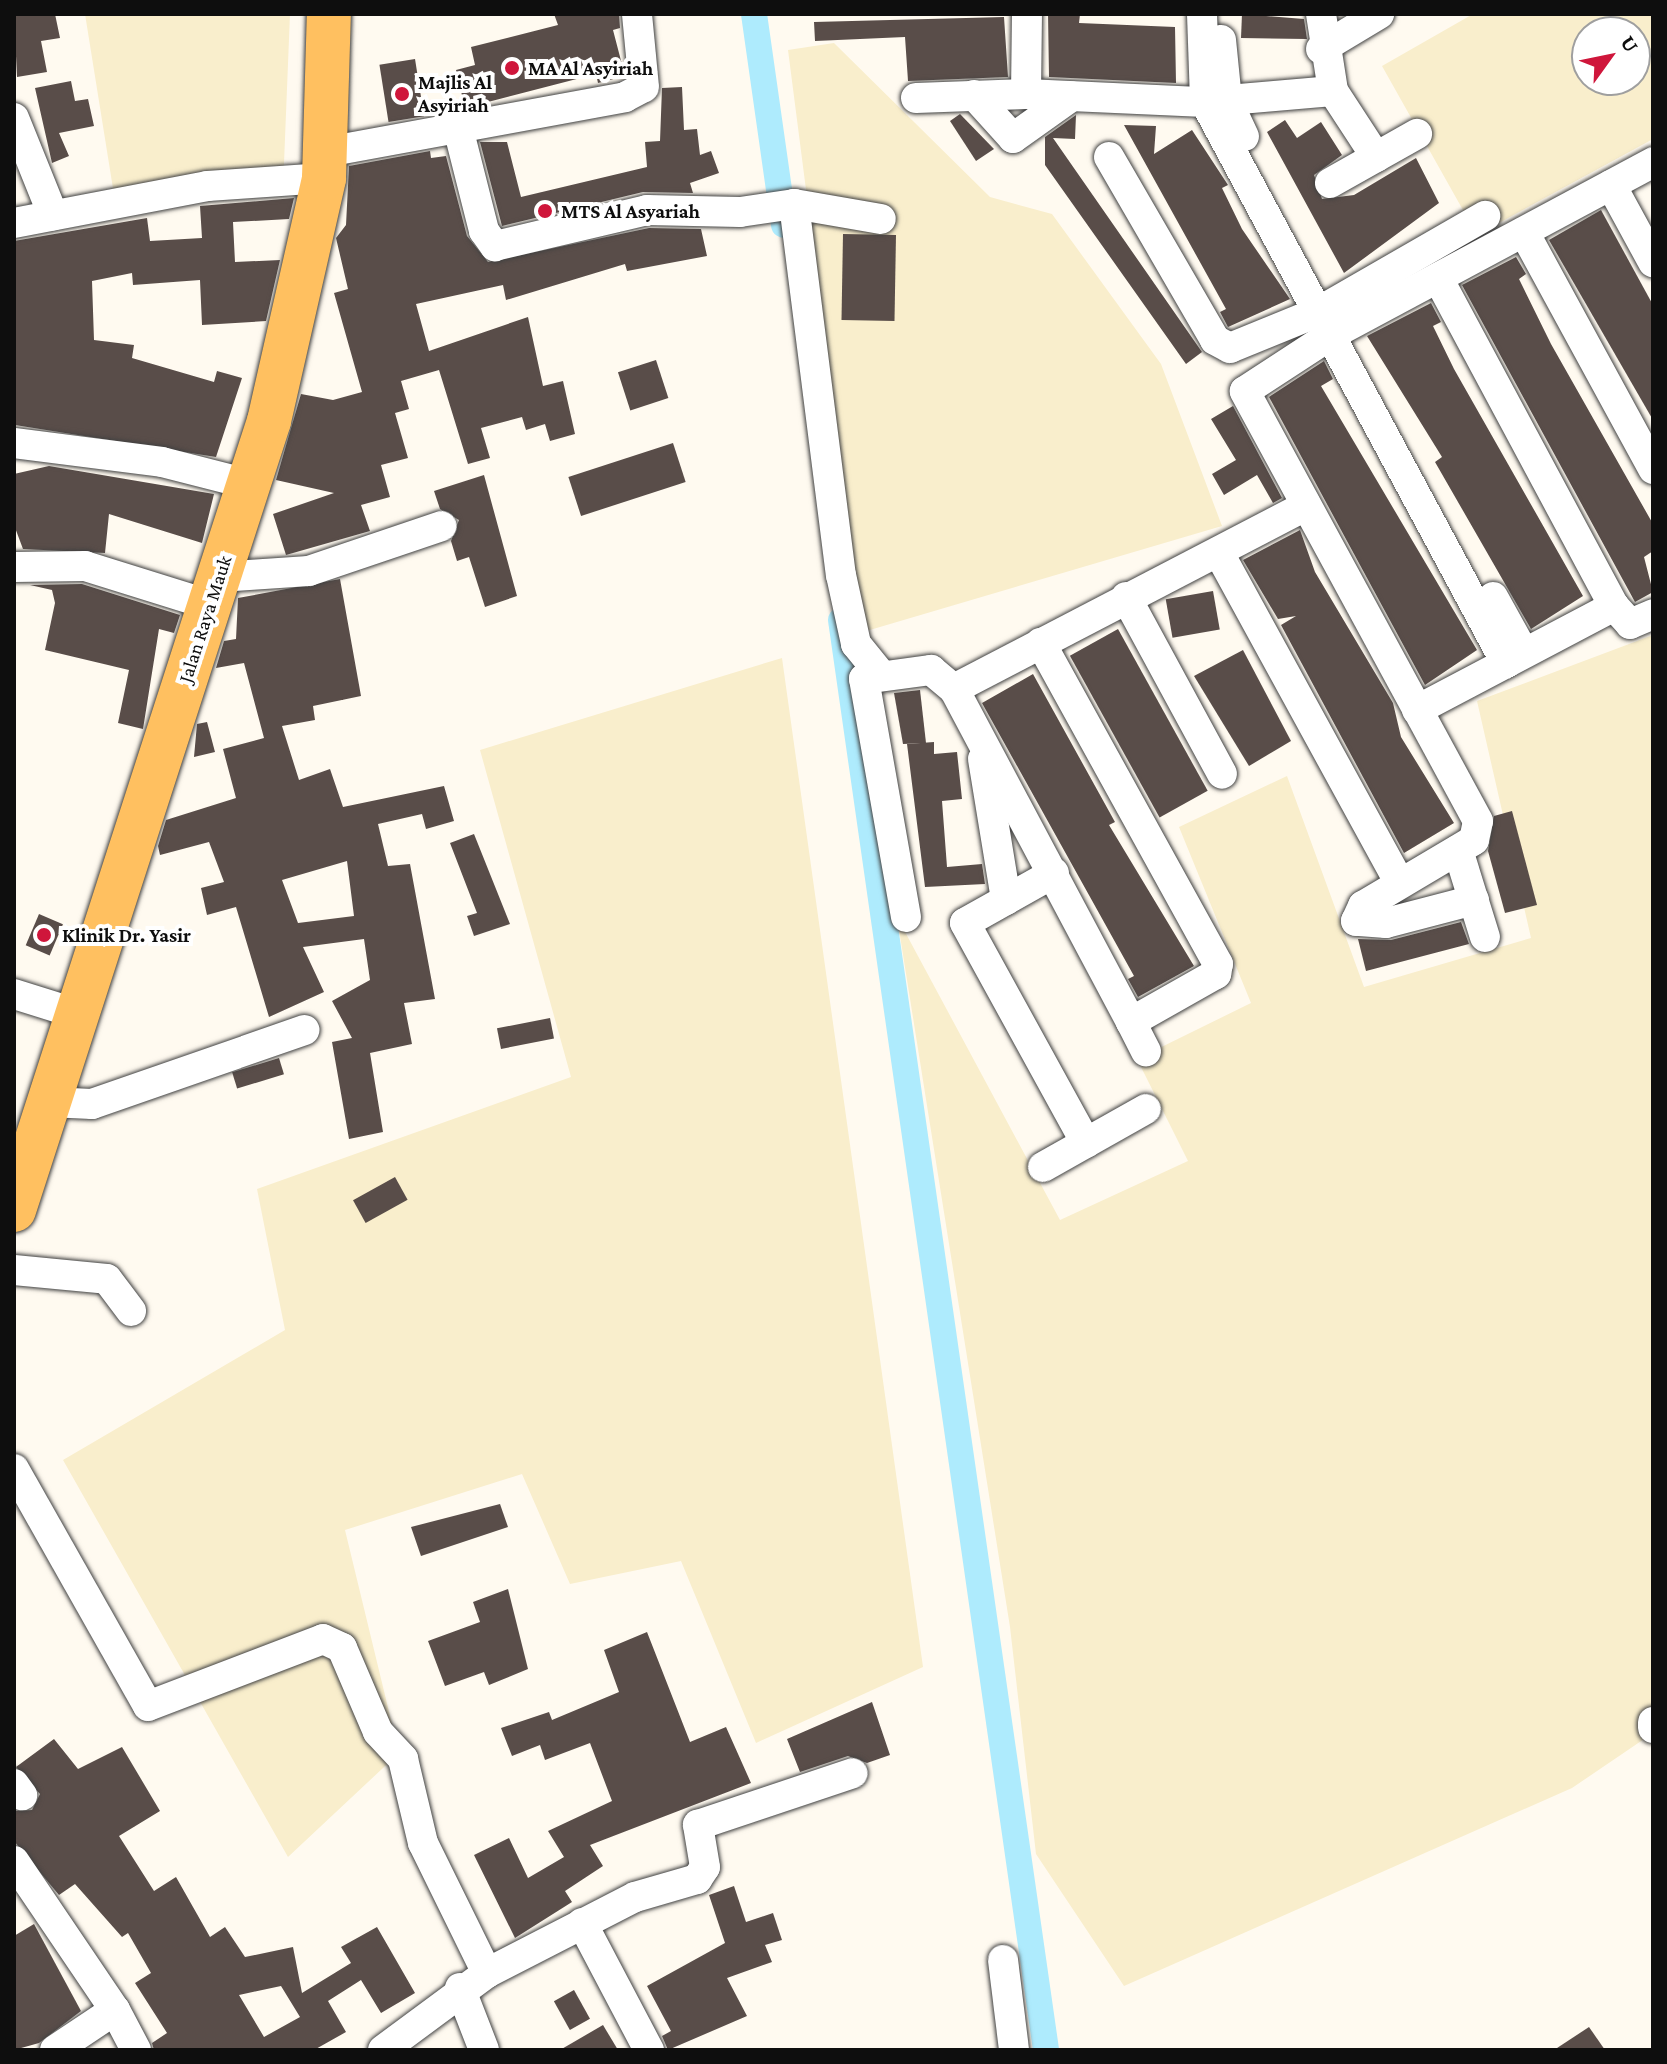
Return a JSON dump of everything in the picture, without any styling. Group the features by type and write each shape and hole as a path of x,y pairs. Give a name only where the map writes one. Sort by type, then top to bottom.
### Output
{"main road":[{"name":"Jalan Raya Mauk","path":"14,1210 248,484 322,165 329,14"}],"street":[{"path":"14,223 322,165 458,128 625,97 644,87 637,14"},
{"path":"1026,94 1027,14"},
{"path":"1202,14 1216,101 1515,658"},
{"path":"1216,101 1220,14"},
{"path":"1321,14 1321,49 1333,91 1376,157"},
{"path":"1321,49 1379,14"},
{"path":"916,98 1026,94 1216,101 1333,91"},
{"path":"974,95 1013,138 1072,96"},
{"path":"14,118 53,215"},
{"path":"458,128 490,245 647,210 740,212 789,204 881,219"},
{"path":"1330,183 1417,134"},
{"path":"1109,157 1222,346 1332,319 1438,278 1653,162"},
{"path":"1611,185 1653,262"},
{"path":"789,204 841,575 856,644 880,674"},
{"path":"1474,900 1386,923 1356,921 1363,906 1474,840 1478,821 1245,391 1332,319 1485,216"},
{"path":"1524,232 1653,469"},
{"path":"1438,278 1614,606 1630,624 1653,614"},
{"path":"14,443 162,462 248,484"},
{"path":"954,689 1306,506"},
{"path":"14,567 85,566 215,591 309,571 442,526"},
{"path":"1219,553 1400,883"},
{"path":"1126,597 1222,774"},
{"path":"1417,710 1614,606"},
{"path":"1041,643 1218,964 1216,974 1131,1022"},
{"path":"906,917 864,679 880,674 931,670 954,689 979,733 1146,1051"},
{"path":"979,733 1006,900"},
{"path":"1458,850 1485,937"},
{"path":"1054,873 965,923 1086,1143"},
{"path":"14,994 78,1014"},
{"path":"49,1102 92,1104 304,1030"},
{"path":"1043,1167 1146,1109"},
{"path":"14,1270 107,1279 131,1311"},
{"path":"14,1469 148,1706 309,1643 323,1639 342,1648 378,1732 403,1759 423,1843 487,1973"},
{"path":"1653,1722 1653,1728"},
{"path":"383,2050 460,1988 487,1973 582,1923 697,1879 705,1867 698,1825 853,1773"},
{"path":"14,1861 115,2010 136,2050"},
{"path":"582,1923 649,2050"},
{"path":"1003,1960 1014,2050"},
{"path":"460,1988 484,2050"},
{"path":"55,2050 115,2010"}],"shaded area":[{"path":"85,14 290,14 283,188 115,201"},
{"path":"1473,14 1653,14 1653,139 1477,235 1382,66"},
{"path":"834,43 990,197 1052,214 1161,364 1222,526 863,632 788,50"},
{"path":"1653,635 1653,1733 1572,1788 1124,1986 1036,1854 1010,1627 897,917 1060,1220 1188,1161 1137,1059 1251,1003 1179,827 1287,776 1364,987 1531,938 1477,701"},
{"path":"782,658 923,1667 756,1743 681,1561 570,1584 522,1474 345,1530 399,1753 288,1857 63,1460 285,1330 257,1189 571,1077 480,750"}],"building":[{"path":"14,14 55,14 60,38 41,41 47,72 17,77"},
{"path":"554,14 619,14 620,28 613,30 625,76 598,83 596,74 465,108 456,70 475,65 471,47 558,25"},
{"path":"1048,14 1080,14 1079,23 1175,27 1176,83 1049,77"},
{"path":"1242,14 1304,19 1307,39 1241,38"},
{"path":"1004,17 1008,77 908,81 905,37 815,41 814,22"},
{"name":"Majlis Al Asyiriah","path":"415,59 424,116 389,122 379,65"},
{"path":"71,81 75,101 88,99 94,126 59,133 69,156 52,163 35,88"},
{"path":"682,87 684,130 697,129 700,155 711,151 719,173 690,183 693,193 643,192 502,226 480,142 507,142 521,197 647,167 645,142 660,141 662,88"},
{"path":"960,114 994,149 976,161 950,121"},
{"path":"1076,115 1075,139 1053,138 1202,352 1186,364 1045,165 1045,137"},
{"path":"1285,120 1297,138 1321,122 1342,155 1314,175 1322,199 1354,195 1416,158 1439,203 1344,273 1267,132"},
{"path":"1124,125 1156,126 1154,154 1192,130 1228,185 1222,188 1242,229 1290,299 1228,327 1220,312 1226,309"},
{"path":"430,151 431,158 446,156 467,236 488,262 649,228 701,229 707,256 627,271 625,264 506,300 503,285 416,304 429,351 528,317 543,386 563,381 575,434 550,441 545,424 526,430 522,417 481,428 490,458 468,464 439,370 401,381 409,409 395,413 408,458 381,465 390,497 361,505 370,531 286,555 273,514 334,493 276,480 301,394 333,400 362,392 334,293 348,289 336,238 346,225 349,166"},
{"path":"294,198 289,219 233,222 235,262 280,260 266,321 202,325 200,280 133,285 132,273 92,281 94,340 134,345 132,358 214,382 217,371 242,378 216,457 15,425 14,241 147,218 150,241 202,238 200,206"},
{"path":"1601,210 1653,305 1653,420 1549,240"},
{"path":"843,234 896,235 894,321 841,320"},
{"path":"1516,257 1526,274 1519,279 1551,344 1653,524 1653,551 1644,557 1653,592 1635,602 1462,285"},
{"path":"1431,303 1441,322 1433,326 1454,369 1583,596 1531,629 1435,462 1442,457 1367,336"},
{"path":"656,360 668,398 630,410 618,372"},
{"path":"1324,361 1333,379 1321,386 1477,650 1425,685 1269,397"},
{"path":"1233,406 1282,498 1273,503 1257,475 1224,495 1212,474 1236,460 1211,419"},
{"path":"673,443 686,482 581,516 568,477"},
{"path":"49,466 214,494 202,543 109,514 105,553 23,549 14,525 14,474"},
{"path":"484,475 517,596 485,607 469,557 457,561 451,541 459,520 440,509 434,491"},
{"path":"1300,530 1315,572 1393,703 1401,737 1454,823 1404,853 1281,625 1296,616 1278,619 1243,560"},
{"path":"340,579 361,696 313,706 315,720 282,726 299,780 330,769 343,807 444,786 454,821 426,829 422,814 378,824 388,866 410,864 435,999 404,1003 412,1044 370,1053 383,1132 349,1139 332,1042 352,1038 332,1001 370,980 364,939 303,947 324,992 269,1017 236,907 207,915 201,888 224,882 209,842 160,855 158,846 166,820 236,798 223,749 264,738 244,663 216,668 224,641 236,639 238,598","holes":["347,861 354,916 298,923 282,880"]},
{"path":"82,584 180,615 174,633 159,629 143,729 118,723 129,670 45,650 55,603 52,590 30,585"},
{"path":"1213,591 1220,629 1173,638 1166,599"},
{"path":"1118,629 1208,791 1160,817 1070,656"},
{"path":"1243,650 1291,741 1249,766 1194,676"},
{"path":"1033,674 1115,822 1109,825 1194,966 1138,997 1128,979 1134,976 982,703"},
{"path":"920,690 926,743 903,744 894,693"},
{"path":"207,722 215,752 194,757 197,724"},
{"path":"934,742 934,754 957,752 962,799 942,801 947,867 982,864 985,884 925,887 907,744"},
{"path":"1512,811 1537,905 1505,913 1488,851 1494,816"},
{"path":"474,834 510,924 474,936 467,916 477,913 450,843"},
{"name":"Klinik Dr. Yasir","path":"39,914 63,924 50,955 26,945"},
{"path":"1461,922 1469,944 1366,971 1358,939 1391,940"},
{"path":"550,1018 554,1039 501,1049 497,1028"},
{"path":"279,1058 284,1074 237,1089 232,1072"},
{"path":"395,1177 408,1200 366,1223 353,1200"},
{"path":"500,1504 508,1527 421,1556 411,1527"},
{"path":"508,1589 528,1669 489,1685 484,1672 445,1686 428,1641 480,1622 473,1602"},
{"path":"647,1632 690,1742 726,1727 751,1783 590,1845 603,1866 565,1891 572,1902 515,1938 474,1855 509,1838 528,1878 564,1857 548,1831 612,1801 590,1743 545,1760 540,1745 512,1756 501,1728 549,1712 552,1720 619,1692 604,1650"},
{"path":"872,1702 890,1755 867,1763 848,1756 800,1772 787,1739"},
{"path":"54,1739 78,1769 122,1747 160,1811 119,1836 154,1891 176,1877 210,1937 225,1927 245,1957 293,1947 302,1993 351,1963 341,1947 377,1927 415,1993 381,2013 361,1980 328,2001 346,2032 314,2050 154,2050 152,2043 167,2033 135,1983 151,1973 128,1933 122,1937 75,1884 59,1895 14,1841 14,1811 32,1810 40,1794 16,1767","holes":["281,1986 300,2017 264,2037 239,1995"]},
{"path":"734,1886 746,1922 773,1913 782,1940 765,1945 772,1962 727,1978 747,2016 668,2050 662,2036 671,2031 647,1986 725,1943 709,1895"},
{"path":"34,1924 81,2011 39,2043 14,2050 14,1936"},
{"path":"574,1990 590,2019 570,2030 554,2001"},
{"path":"603,2025 618,2050 560,2050"},
{"path":"1589,2027 1605,2050 1554,2050"}],"waterway":[{"path":"754,14 784,225"},
{"path":"841,620 1046,2050"}],"place":[{"name":"MA Al Asyiriah","path":"512,68"},
{"name":"Majlis Al Asyiriah","path":"402,94"},
{"name":"MTS Al Asyariah","path":"545,211"},
{"name":"Klinik Dr. Yasir","path":"44,935"}]}
